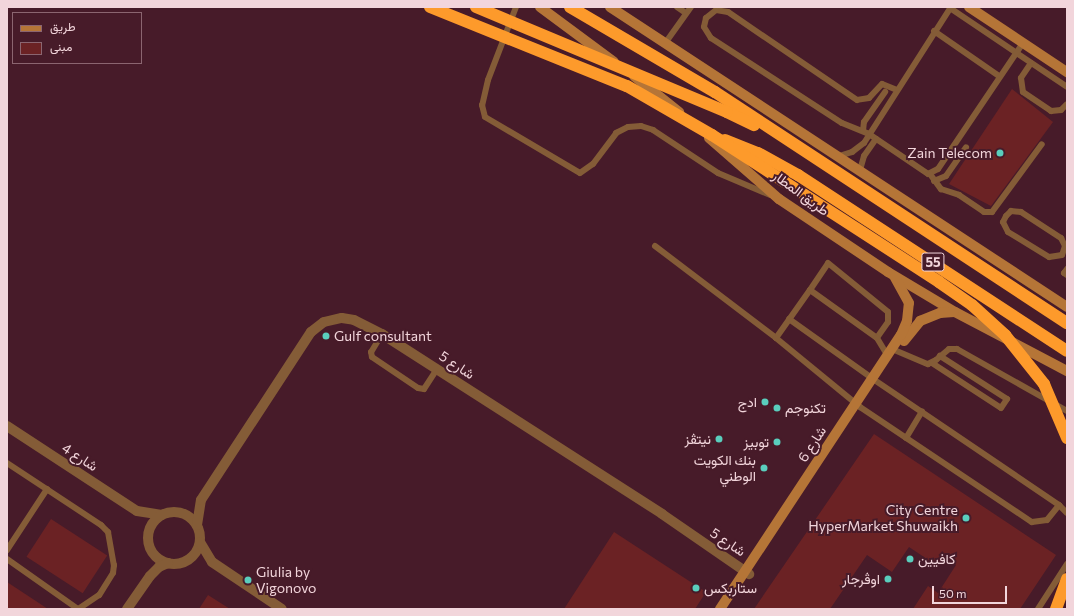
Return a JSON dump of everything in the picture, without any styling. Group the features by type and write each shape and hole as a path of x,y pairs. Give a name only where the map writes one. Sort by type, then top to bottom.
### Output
{"highway":[{"path":"430,7 627,86 712,135 972,305 1005,335 1044,384 1059,414 1067,438"},
{"path":"476,7 727,112 810,154"},
{"path":"570,7 715,92 810,154"},
{"name":"طريق المطار","path":"712,135 758,153 798,176 1067,351"},
{"name":"55","path":"810,154 1067,323"},
{"path":"1056,609 1067,579"}],"main road":[{"name":"طريق المطار","path":"540,7 662,98 779,199 888,272 954,312 1067,371"},
{"name":"55","path":"610,7 666,42 1067,307"},
{"path":"969,7 1067,72"},
{"name":"شارع 6","path":"720,609 728,603 892,352 907,321 909,303 899,282 888,272"},
{"name":"شارع 6","path":"892,352 920,321 940,313 954,312"}],"street":[{"name":"شارع 5","path":"196,525 201,500 317,326 342,318 364,324 438,369 662,514 748,572"},
{"name":"شارع 4","path":"7,426 137,511 162,515"},
{"name":"شارع 5","path":"179,512 201,500"},
{"name":"شارع 4","path":"137,511 149,531"},
{"path":"150,576 151,551 149,531 154,522 162,515 179,512 189,517 196,525 200,542 212,562 282,609"},
{"path":"188,560 196,552 200,542"},
{"path":"151,551 158,559 168,564"},
{"path":"127,609 150,576 159,567 188,560 212,562"}],"lane":[{"path":"516,7 488,80 482,106 485,117 580,173 594,164 616,133 628,126 641,126 652,130 718,173 779,199"},
{"path":"677,7 686,13"},
{"path":"666,42 691,7"},
{"path":"839,156 860,147 866,132 897,90 934,31 951,8 1067,87"},
{"path":"897,90 882,84 869,98 857,100 728,12 720,10 708,15 704,27 711,38 842,123 866,132 923,173 930,174 938,169 999,76 1023,43"},
{"path":"934,31 999,76"},
{"path":"1031,63 1021,78 1023,92 1051,111 1061,110 1067,104"},
{"path":"866,132 864,122 885,92"},
{"path":"860,170 864,156 876,139"},
{"path":"930,174 941,189 959,195 984,212 992,212 1042,144"},
{"path":"934,181 946,176 966,147"},
{"path":"1011,211 1018,211 1066,242 1062,255 1049,257 1008,232 1004,226 1004,219 1011,211"},
{"path":"655,246 776,338 858,405 1032,522 1047,520 1059,505"},
{"path":"776,338 828,263 888,312 888,322 877,338"},
{"path":"1067,269 1064,273 1067,275"},
{"path":"810,290 877,338 892,352 922,363 932,363 1001,408 1007,399 940,356"},
{"path":"790,319 875,380 1059,505 1067,513"},
{"path":"382,334 371,352 372,357 418,388 426,387 438,369"},
{"path":"932,363 949,349 957,349 1067,411"},
{"path":"906,438 922,411"},
{"path":"7,463 101,525 109,535 113,573 100,595 78,609 7,559"},
{"path":"7,550 47,489"},
{"path":"1038,609 1067,564"},
{"path":"1042,603 1067,588"}],"building":[{"name":"Zain Telecom","path":"1012,89 1053,122 991,206 949,184"},
{"path":"874,434 1056,555 1020,609 913,609 928,586 938,593 956,565 942,556 936,565 909,547 892,572 867,555 830,609 754,609"},
{"path":"51,519 107,555 83,593 26,557"},
{"path":"614,532 706,592 695,609 564,609"},
{"path":"7,582 48,609 7,609"},
{"path":"208,595 230,609 199,609"}],"place":[{"name":"Zain Telecom","path":"1000,153"},
{"name":"Gulf consultant","path":"326,336"},
{"name":"ادج","path":"765,402"},
{"name":"تكنوجم","path":"777,408"},
{"name":"نيتڤز","path":"719,439"},
{"name":"توبيز","path":"777,442"},
{"name":"بنك الكويت الوطني","path":"764,468"},
{"name":"City Centre HyperMarket Shuwaikh","path":"966,518"},
{"name":"كافيين","path":"910,559"},
{"name":"اوڤرجار","path":"888,579"},
{"name":"Giulia by Vigonovo","path":"248,580"},
{"name":"ستاربكس","path":"696,588"}]}
